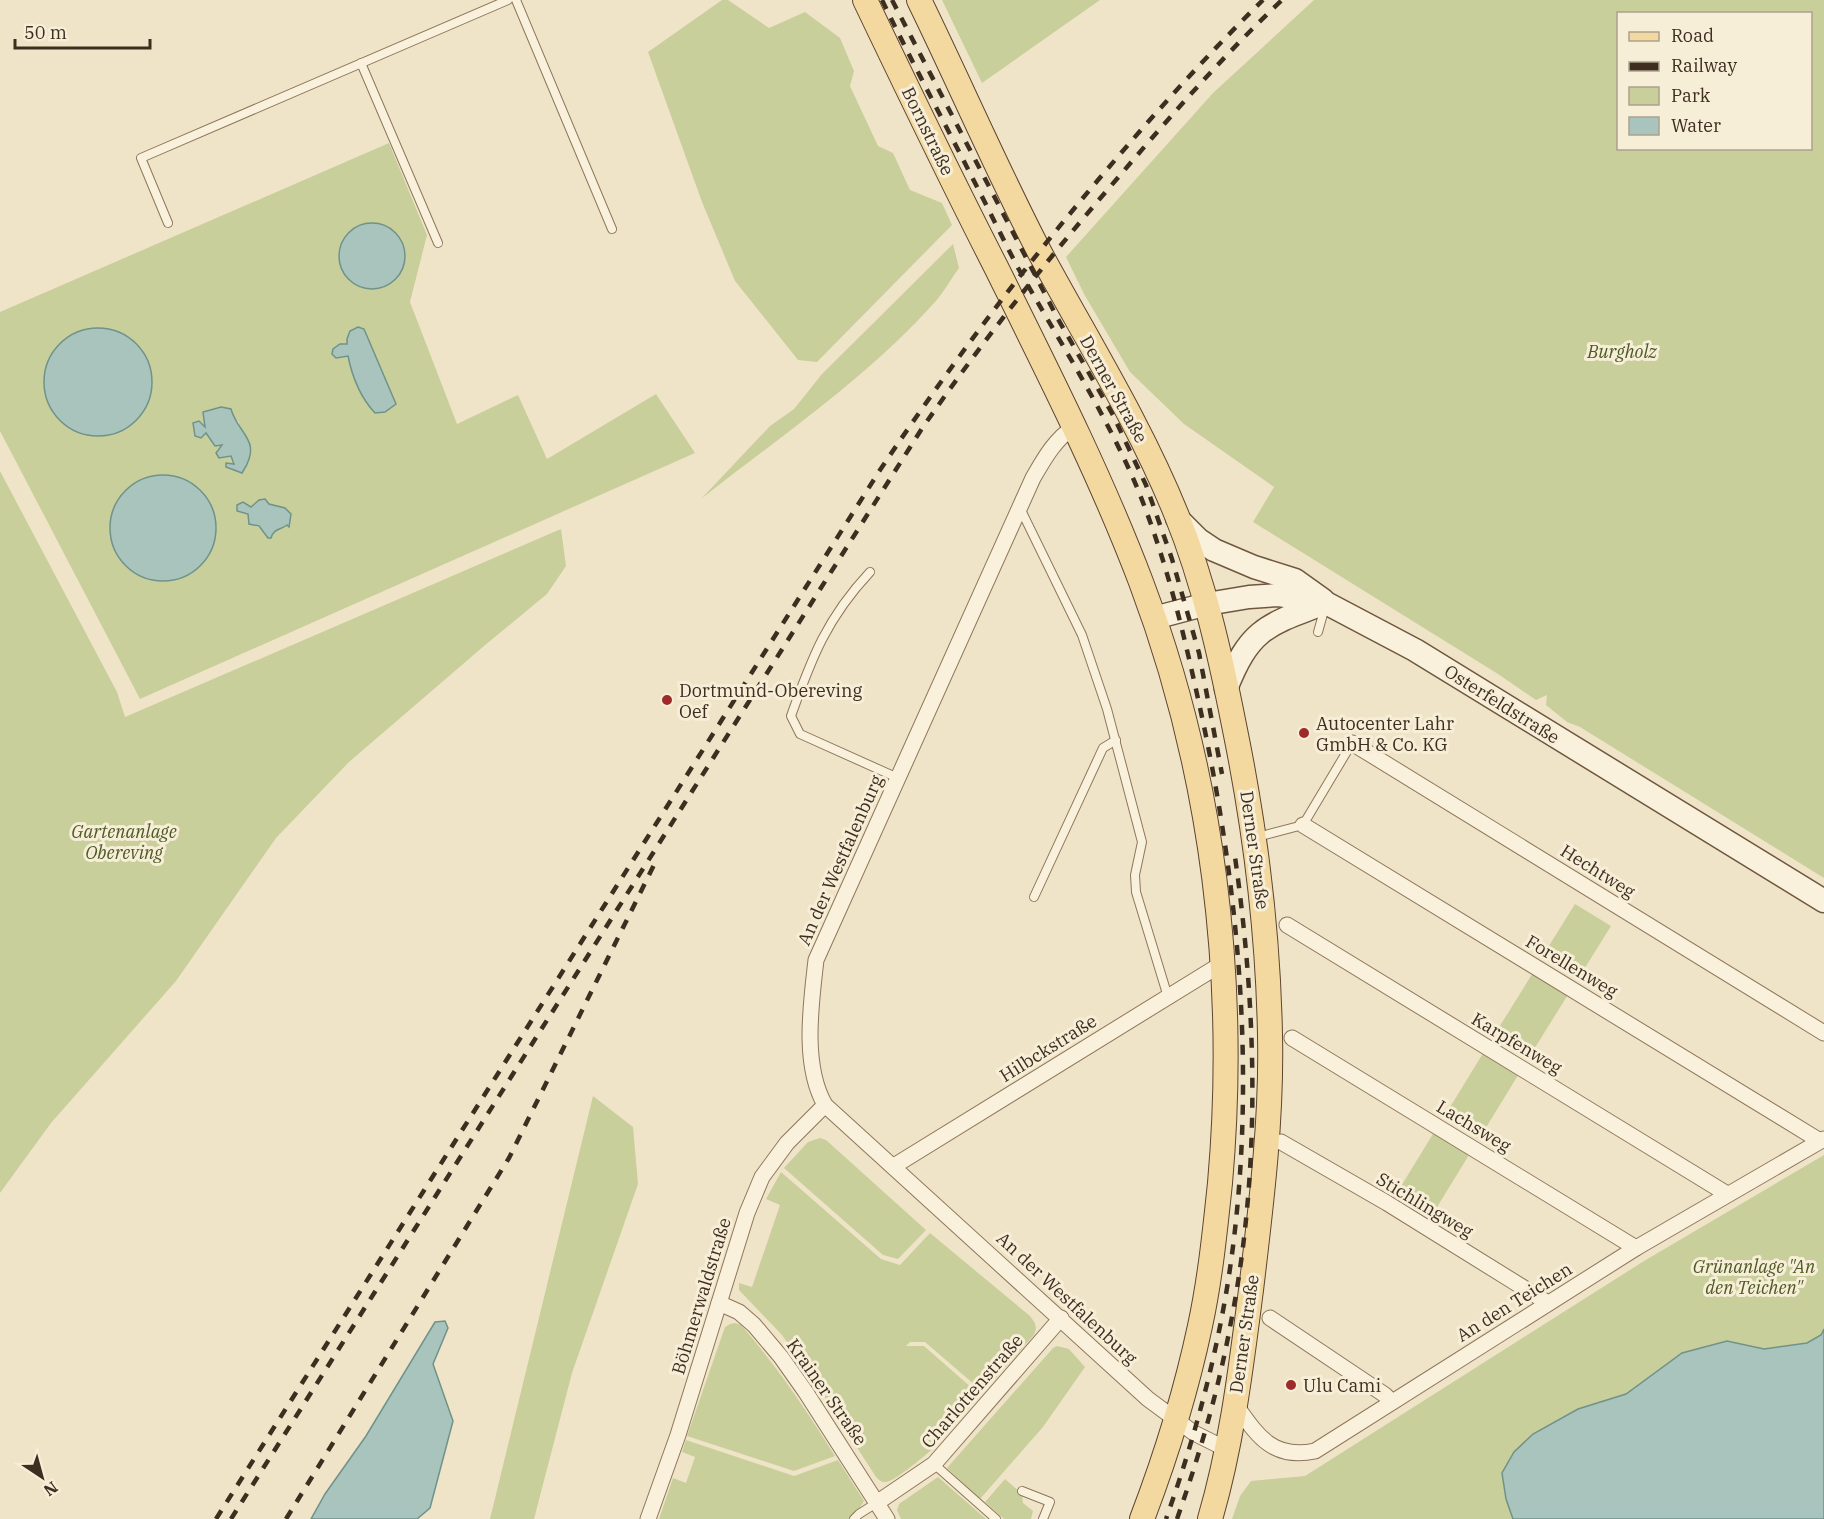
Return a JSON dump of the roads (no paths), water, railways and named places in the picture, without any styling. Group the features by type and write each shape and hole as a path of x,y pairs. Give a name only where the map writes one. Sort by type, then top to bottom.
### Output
{"main road":[{"name":"Bornstraße","path":"865,0 1074,427"},
{"name":"Derner Straße","path":"918,0 1024,223 1140,435 1178,518 1207,604 1217,642 1255,837 1267,954 1270,1037 1269,1095 1259,1222 1235,1404 1228,1450 1210,1519"},
{"path":"1074,427 1126,543 1171,672 1200,792 1218,900 1223,963 1226,1096 1217,1213 1200,1326 1176,1420 1142,1519"}],"street":[{"name":"An der Westfalenburg","path":"1074,427 1066,432 1046,455 1020,507 816,960 810,1013 812,1064 820,1096 825,1105 1061,1318 1097,1354 1176,1420 1203,1438 1228,1450"},
{"path":"1178,518 1199,540 1214,550 1254,567 1295,580 1326,603"},
{"name":"Osterfeldstraße","path":"1154,618 1207,604 1249,597 1278,595 1326,603 1415,650 1824,901"},
{"path":"1226,688 1237,662 1257,634 1272,624 1326,603"},
{"name":"Hechtweg","path":"1352,743 1824,1033"},
{"name":"Forellenweg","path":"1303,825 1822,1140"},
{"name":"Karpfenweg","path":"1287,925 1727,1194"},
{"name":"Hilbckstraße","path":"894,1166 1223,963"},
{"name":"Lachsweg","path":"1292,1038 1636,1248"},
{"name":"Böhmerwaldstraße","path":"648,1519 678,1435 747,1213 762,1177 787,1143 825,1105"},
{"name":"An den Teichen","path":"1235,1404 1255,1433 1270,1445 1284,1452 1299,1455 1315,1451 1636,1248 1822,1140"},
{"name":"Stichlingweg","path":"1281,1142 1387,1203 1548,1303"},
{"name":"Krainer Straße","path":"719,1303 739,1312 754,1325 781,1357 887,1519"},
{"name":"Charlottenstraße","path":"878,1502 934,1464 1061,1318"},
{"path":"1270,1318 1386,1395 1392,1402"}],"lane":[{"path":"168,223 141,158 508,0"},
{"path":"516,0 612,229"},
{"path":"361,63 438,243"},
{"path":"1020,507 1082,635 1116,740 1142,842 1135,875 1136,892 1168,997"},
{"path":"870,572 853,590 819,642 790,716 800,734 898,777"},
{"path":"1318,632 1326,603"},
{"path":"1034,897 1103,748 1116,740"},
{"path":"1255,837 1303,825 1352,743"},
{"path":"934,1464 996,1519"},
{"path":"1022,1491 1050,1502 1043,1519"},
{"path":"854,1519 878,1502"}],"water":[{"path":"372,223 385,226 395,233 402,243 405,256 402,269 395,279 385,286 372,289 359,286 349,279 342,269 339,256 342,243 349,233 359,226"},
{"path":"358,327 364,329 396,404 385,412 375,413 365,401 348,356 336,358 332,354 333,349 340,344 347,344 350,331"},
{"path":"98,328 119,332 136,344 148,361 152,382 148,403 136,420 119,432 98,436 77,432 60,420 48,403 44,382 48,361 60,344 77,332"},
{"path":"221,407 231,409 250,445 251,453 242,473 226,467 226,463 234,464 231,456 219,458 216,453 222,445 215,446 206,433 201,438 195,436 193,423 199,421 205,427 203,412"},
{"path":"163,475 183,479 201,490 212,508 216,528 212,548 201,566 183,577 163,581 143,577 125,566 114,548 110,528 114,508 125,490 143,479"},
{"path":"265,499 269,504 285,508 291,514 289,527 287,525 276,531 271,538 268,538 259,526 249,524 248,514 237,511 237,505 243,502 251,507 259,500"},
{"path":"445,1321 448,1328 433,1364 453,1421 430,1508 417,1519 311,1519 325,1494 366,1436 435,1322"},
{"path":"1824,1329 1824,1519 1513,1519 1506,1499 1502,1473 1514,1452 1533,1434 1578,1409 1626,1394 1682,1353 1727,1341 1764,1349 1807,1343 1821,1335"}],"railway":[{"path":"882,0 1017,266 1094,401 1136,485 1157,542 1182,629 1216,788 1236,932 1241,1004 1243,1077 1241,1150 1236,1222 1221,1322 1201,1408 1166,1519"},
{"path":"892,0 1058,319 1113,415 1146,485 1172,559 1199,653 1222,774"},
{"path":"216,1519 906,432 987,318 1074,209 1181,85 1263,0"},
{"path":"231,1519 921,430 993,331 1095,204 1200,84 1282,0"},
{"path":"1177,1519 1220,1376 1240,1269 1247,1210 1251,1151 1251,1033 1248,974 1235,857"},
{"path":"286,1519 509,1158 654,865"}],"place":[{"name":"Dortmund-Obereving Oef","path":"667,700"},
{"name":"Autocenter Lahr GmbH & Co. KG","path":"1304,733"},
{"name":"Ulu Cami","path":"1291,1385"}],"park label":[{"name":"Burgholz","path":"1622,351"},
{"name":"Gartenanlage Obereving","path":"124,841"},
{"name":"Grünanlage \"An den Teichen\"","path":"1754,1276"}]}
